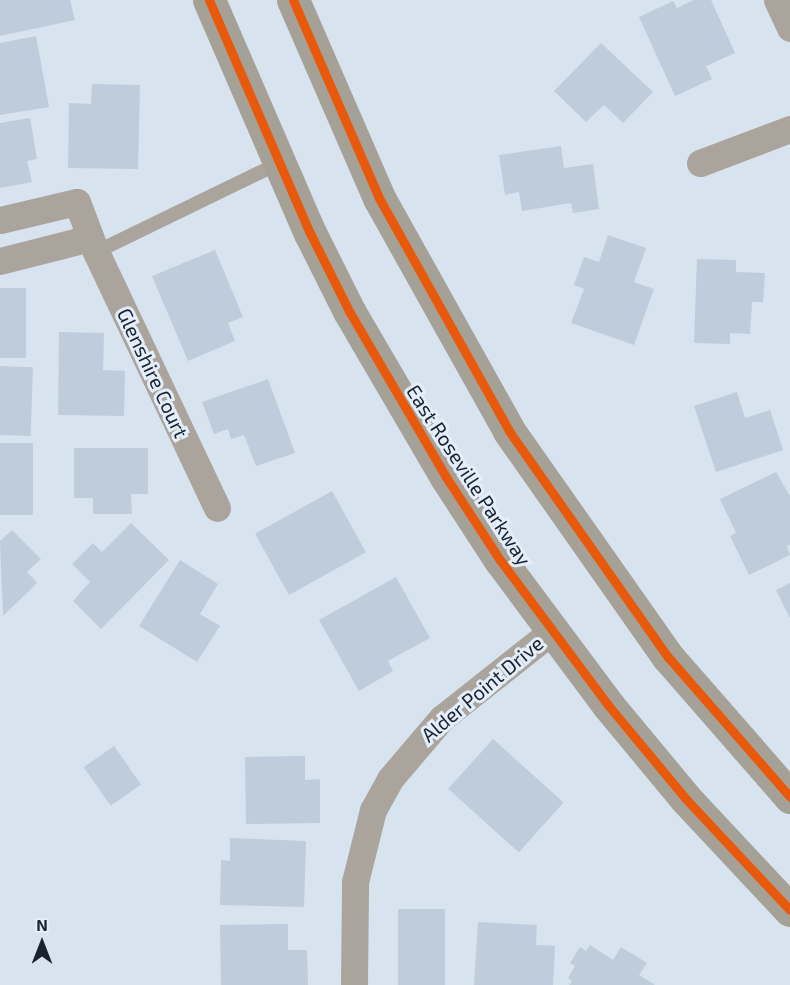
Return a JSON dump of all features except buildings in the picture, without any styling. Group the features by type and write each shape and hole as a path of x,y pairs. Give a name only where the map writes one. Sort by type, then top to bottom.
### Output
{"main road":[{"name":"East Roseville Parkway","path":"209,0 277,164 344,301 393,389 500,560 552,631 679,791 790,910"},
{"path":"293,0 379,198 461,352 509,431 668,657 790,797"},
{"path":"759,879 790,893"}],"street":[{"path":"777,0 790,28"},
{"path":"700,163 790,129"},
{"name":"Glenshire Court","path":"0,220 77,202 93,245 217,508"},
{"path":"0,261 93,245"},
{"name":"Alder Point Drive","path":"354,985 355,882 362,843 378,800 413,748 442,718 552,631"}],"lane":[{"path":"93,245 277,164"}],"cycle path":[{"path":"209,0 310,233 349,311 446,477 500,560 608,705 686,799 790,910"},
{"path":"293,0 379,198 509,431 668,657 790,797"}]}
